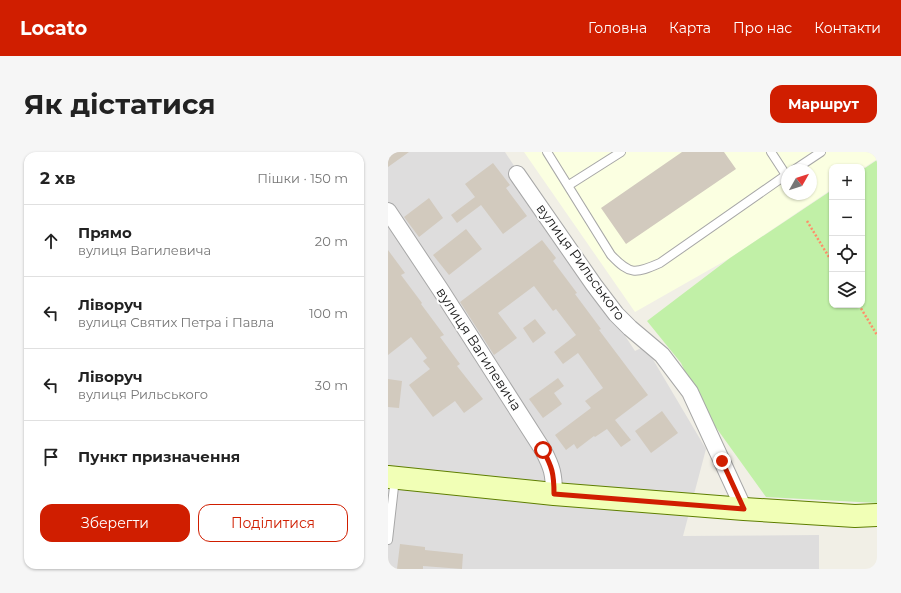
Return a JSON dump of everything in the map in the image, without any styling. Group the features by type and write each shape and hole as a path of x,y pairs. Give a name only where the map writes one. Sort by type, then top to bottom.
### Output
{"street":[{"name":"вулиця Рильського","path":"517,174 594,285 616,314 662,355 690,392 744,509"},
{"name":"вулиця Вагилевича","path":"388,211 543,450 550,463 554,477 554,494"},
{"path":"392,477 554,494 744,509 855,516 877,515"}],"lane":[{"path":"547,152 611,255 621,266 630,271 645,269 660,262 781,178"},
{"path":"568,185 621,152"},
{"path":"771,152 781,167"},
{"path":"803,164 821,152"},
{"path":"388,540 392,477"}],"path":[{"path":"807,221 829,257"},
{"path":"861,308 877,335"}],"shaded area":[{"path":"388,152 505,152 635,351 645,346 706,449 683,536 819,535 819,569 388,569"},
{"path":"524,152 877,152 877,159 865,167 865,164 829,164 829,191 817,199 817,164 781,164 781,200 816,200 730,258 635,312"}],"green space":[{"path":"877,160 877,503 766,497 702,408 681,363 647,321 730,258 829,192 829,308 865,308 865,168"}],"building":[{"path":"388,152 409,152 388,167"},
{"path":"682,152 724,152 736,169 626,244 601,208"},
{"path":"493,163 510,185 506,188 527,216 503,234 481,205 457,223 451,215 475,197 465,184"},
{"path":"429,198 443,218 419,237 404,217"},
{"path":"466,229 482,249 449,275 433,255"},
{"path":"542,240 556,258 553,261 601,329 599,330 648,395 615,420 631,440 621,447 607,429 595,437 594,436 577,449 574,444 566,450 555,435 591,408 585,401 603,388 578,353 563,364 554,352 576,335 556,309 553,311 534,286 498,313 517,338 494,355 460,302"},
{"path":"388,250 405,273 401,275 444,335 440,337 460,364 457,366 483,399 464,413 455,401 433,417 409,385 430,369 423,361 427,358 411,337 388,355"},
{"path":"535,319 546,333 533,343 523,328"},
{"path":"558,378 564,386 554,393 562,404 543,418 529,399"},
{"path":"388,379 402,381 399,408 388,407"},
{"path":"662,411 678,433 651,453 635,431"},
{"path":"400,544 425,547 425,550 463,554 462,569 423,566 423,569 397,569"}],"route":[{"path":"543,450 550,463 554,477 554,494 744,509 722,461"}]}
